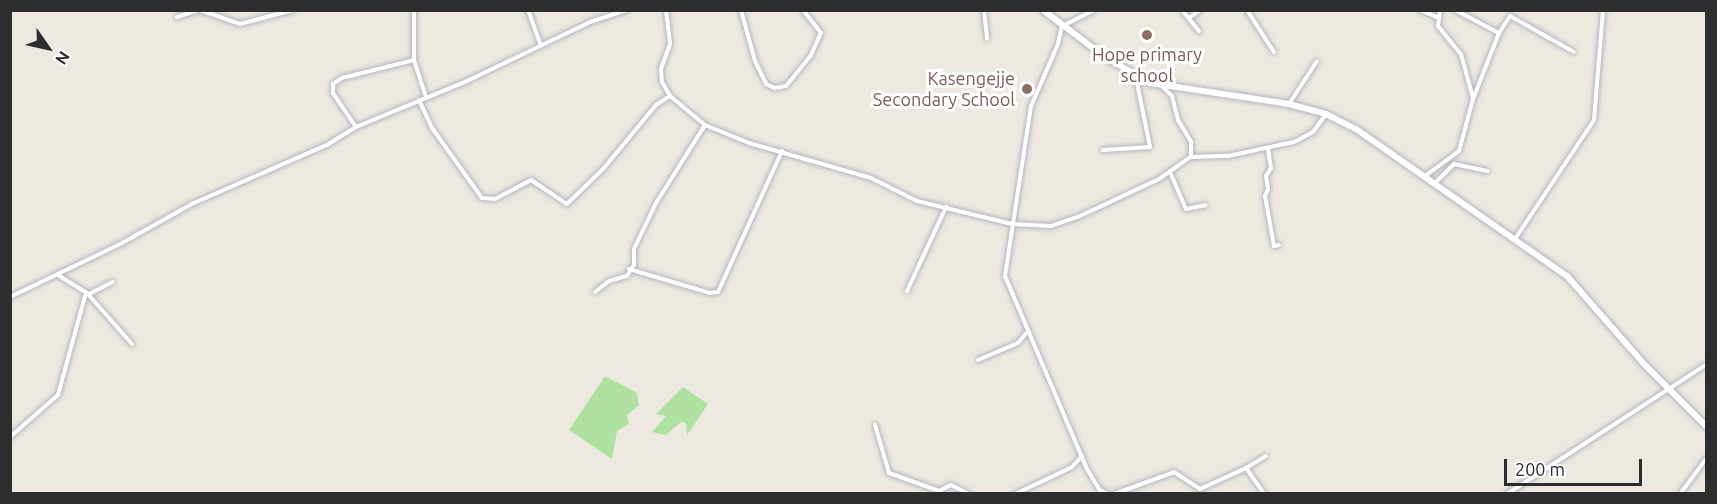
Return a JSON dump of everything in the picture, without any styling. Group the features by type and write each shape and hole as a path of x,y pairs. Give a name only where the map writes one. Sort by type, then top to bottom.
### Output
{"street":[{"path":"177,17 200,10 240,24 293,10"},
{"path":"414,10 414,60 426,98"},
{"path":"528,10 540,46"},
{"path":"666,10 670,44 661,69 662,82 670,96 705,125 871,178 916,201 1012,225 1051,226 1170,172 1191,157 1268,149 1308,136 1326,114"},
{"path":"741,10 754,61 766,84 775,88 786,86 811,55 821,33 803,10"},
{"path":"984,10 987,39"},
{"path":"1043,10 1136,78 1162,87 1289,104 1326,114 1356,129 1436,182 1581,289 1668,389 1707,426"},
{"path":"1094,10 1062,26 1028,118 1005,276 1082,456 1101,491 1108,494"},
{"path":"1182,10 1199,30"},
{"path":"1190,18 1200,10"},
{"path":"1247,10 1274,52"},
{"path":"1420,10 1439,18"},
{"path":"1440,10 1439,29 1461,54 1473,99"},
{"path":"1455,10 1499,33"},
{"path":"1515,239 1594,120 1603,10"},
{"path":"10,297 204,199 327,145 356,127 426,98 590,22 624,11"},
{"path":"1463,164 1460,151 1473,99 1499,33 1513,16 1574,52"},
{"path":"356,127 333,93 333,84 414,60"},
{"path":"1289,104 1317,62"},
{"path":"1103,150 1150,147 1136,78"},
{"path":"1162,87 1172,96 1178,120 1191,142 1191,157"},
{"path":"419,100 432,128 482,198 495,200 531,180 567,204 604,168 656,105 670,96"},
{"path":"595,292 609,281 627,276 629,269 634,265 634,249 656,203 705,125"},
{"path":"1268,149 1271,168 1266,176 1265,196 1274,246 1279,245"},
{"path":"629,269 710,293 718,292 782,151"},
{"path":"1425,176 1460,151"},
{"path":"1436,182 1450,166 1463,164 1487,171"},
{"path":"1170,172 1186,209 1206,205"},
{"path":"907,291 946,207"},
{"path":"57,274 87,293 132,344"},
{"path":"87,293 113,282"},
{"path":"10,437 58,395 87,293"},
{"path":"978,360 1018,343 1029,331"},
{"path":"1507,494 1707,365"},
{"path":"874,424 889,473 939,491 951,485 969,494"},
{"path":"1015,494 1072,466 1082,456"},
{"path":"1114,494 1174,472 1184,475 1199,491 1266,456"},
{"path":"1680,494 1707,459"},
{"path":"1246,468 1264,494"}],"green space":[{"path":"605,376 637,393 639,405 627,415 629,424 617,431 612,459 569,430"},
{"path":"683,387 708,404 687,435 686,423 681,422 666,435 652,432 666,416 656,414"}],"place":[{"name":"Hope primary school","path":"1147,35"},
{"name":"Kasengejje Secondary School","path":"1027,89"}]}
